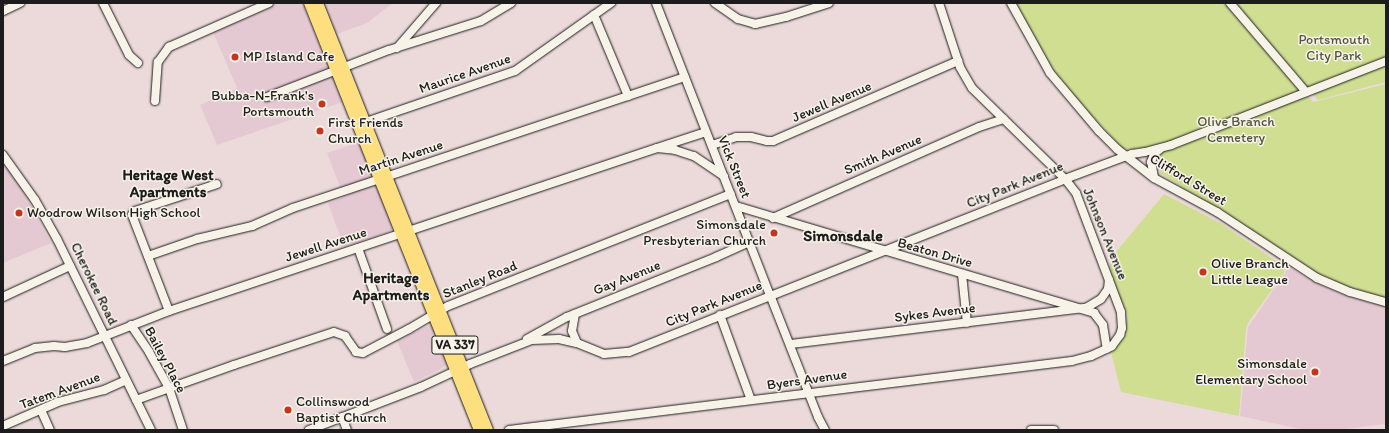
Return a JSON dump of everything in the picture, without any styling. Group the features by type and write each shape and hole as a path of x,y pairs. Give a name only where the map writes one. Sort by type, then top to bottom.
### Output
{"main road":[{"name":"VA 337","path":"309,3 340,68"},
{"name":"VA 337","path":"318,3 361,124 460,369 488,430"},
{"name":"VA 337","path":"460,369 479,430"}],"street":[{"path":"3,11 20,3"},
{"path":"104,3 129,55 138,64"},
{"path":"154,101 158,62 169,47 269,3"},
{"path":"397,48 436,3"},
{"path":"267,97 340,68 481,21 511,3"},
{"name":"Maurice Avenue","path":"361,124 515,71 611,3"},
{"name":"Vick Street","path":"656,3 770,295 825,430"},
{"path":"715,3 738,19 755,24 786,17 828,3"},
{"name":"Johnson Avenue","path":"939,3 958,61 972,88 1065,179 1080,202 1110,280 1123,321 1120,335 1107,349"},
{"name":"Clifford Street","path":"1011,3 1040,57 1059,85 1099,132 1126,156 1154,178 1217,212 1317,278 1350,292 1386,302"},
{"path":"1230,3 1306,92"},
{"path":"594,16 628,96"},
{"name":"Jewell Avenue","path":"712,145 736,137 751,137 773,141 958,61"},
{"name":"City Park Avenue","path":"309,430 421,387 460,369 532,340 550,338 577,343 597,352 621,354 1065,179 1126,156 1162,148 1386,61"},
{"name":"Martin Avenue","path":"148,256 202,238 252,226 293,208 383,177 685,77"},
{"name":"Smith Avenue","path":"773,218 972,131 1004,119"},
{"name":"Jewell Avenue","path":"3,361 35,348 77,345 169,311 706,132"},
{"name":"Jewell Avenue","path":"657,148 675,150 694,156 724,176"},
{"path":"1154,178 1151,168 1151,159 1162,148"},
{"name":"Cherokee Road","path":"3,155 35,200 70,266 151,430"},
{"path":"169,311 132,217 133,212 217,184"},
{"name":"Stanley Road","path":"136,400 334,332 344,336 356,352 362,352 448,306 731,194"},
{"name":"Beaton Drive","path":"736,206 1094,313 1101,321 1107,349"},
{"name":"Gay Avenue","path":"518,345 535,334 575,314 750,242"},
{"path":"358,248 387,329"},
{"path":"3,297 70,266"},
{"path":"962,274 967,323"},
{"path":"1082,309 1092,306 1101,299 1108,289 1110,280"},
{"name":"Sykes Avenue","path":"791,344 1082,309"},
{"path":"575,314 572,325 577,343"},
{"path":"720,315 751,400"},
{"name":"Bailey Place","path":"131,325 150,352 169,388 183,430"},
{"name":"Byers Avenue","path":"509,430 809,392 1072,361 1091,356 1107,349"},
{"name":"Tatem Avenue","path":"3,426 68,399 104,390 126,380"},
{"path":"41,410 50,430"},
{"path":"342,417 347,430"},
{"path":"1031,430 1054,430"}],"shaded area":[{"path":"278,3 303,3 343,102 217,145 200,105 237,88 213,32"},
{"path":"324,3 393,3 367,23 337,34"},
{"path":"360,142 393,228 391,231 344,247 328,203 344,197 327,153"},
{"name":"Woodrow Wilson High School","path":"3,163 19,184 51,243 3,263"},
{"name":"Simonsdale Elementary School","path":"1289,267 1308,279 1341,294 1386,307 1386,424 1337,430 1305,430 1240,416 1248,327"},
{"path":"432,324 448,364 414,382 397,341"}],"green space":[{"name":"Olive Branch Cemetery","path":"1017,3 1228,3 1313,102 1386,84 1386,299 1369,296 1326,280 1160,173 1160,147 1151,150 1123,149 1063,84 1024,20"},
{"name":"Portsmouth City Park","path":"1232,3 1386,3 1386,82 1318,100"},
{"path":"1164,194 1222,224 1282,265 1285,269 1284,273 1248,323 1246,329 1239,416 1121,392 1111,352 1121,341 1125,333 1127,316 1109,268 1112,257"}],"place":[{"name":"MP Island Cafe","path":"235,57"},
{"name":"Bubba-N-Frank's Portsmouth","path":"322,104"},
{"name":"First Friends Church","path":"320,131"},
{"name":"Woodrow Wilson High School","path":"19,213"},
{"name":"Simonsdale Presbyterian Church","path":"774,233"},
{"name":"Olive Branch Little League","path":"1203,272"},
{"name":"Simonsdale Elementary School","path":"1315,372"},
{"name":"Collinswood Baptist Church","path":"288,410"}],"district":[{"name":"Heritage West Apartments","path":"168,184"},
{"name":"Simonsdale","path":"843,236"},
{"name":"Heritage Apartments","path":"391,286"}]}
